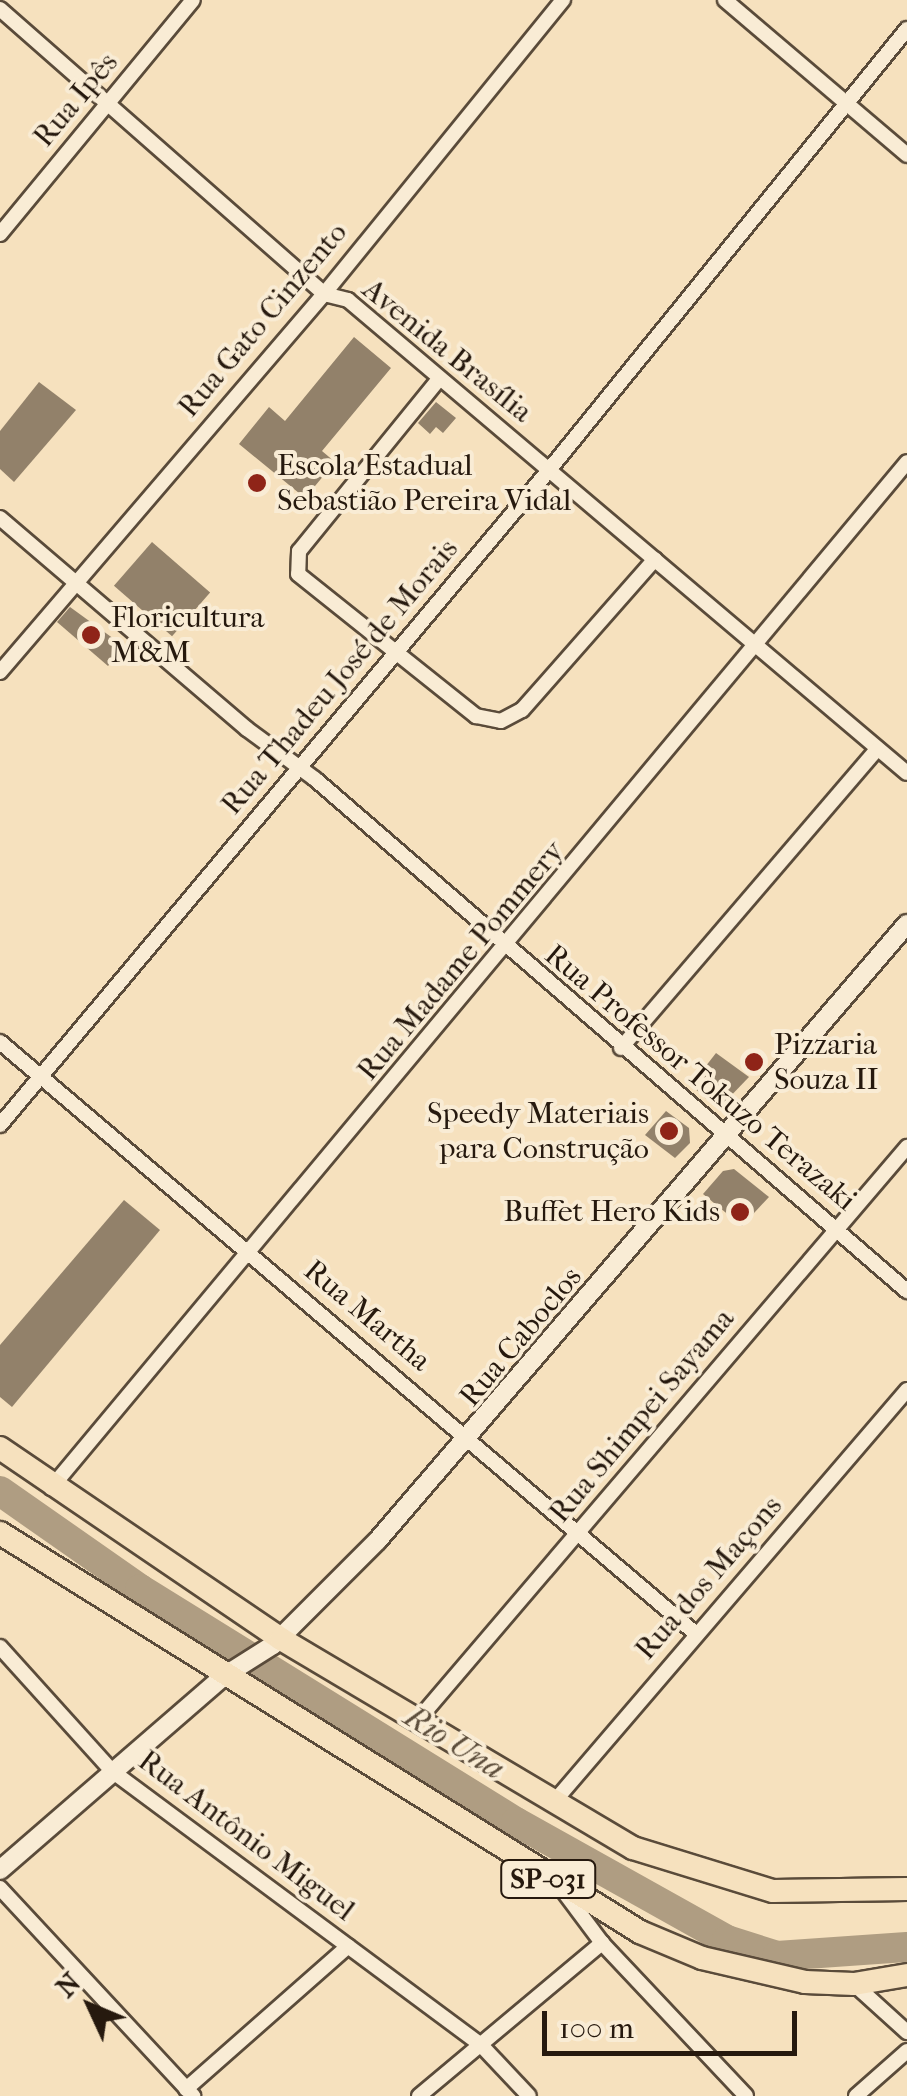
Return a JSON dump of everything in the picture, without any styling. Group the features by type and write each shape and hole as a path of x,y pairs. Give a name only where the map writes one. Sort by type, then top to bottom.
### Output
{"highway":[{"name":"SP-031","path":"0,1448 50,1488 277,1642 633,1848 730,1882 814,1894 907,1888"},
{"name":"SP-031","path":"0,1533 233,1669 561,1888 702,1958 757,1974 854,1984 907,1975"}],"street":[{"name":"Rua Ipês","path":"0,234 193,0"},
{"name":"Rua Gato Cinzento","path":"0,672 72,583 324,294 563,0"},
{"path":"724,0 907,155"},
{"name":"Avenida Brasília","path":"0,9 324,294 348,300 907,773"},
{"name":"Rua Thadeu José de Morais","path":"0,1124 549,470 907,29"},
{"path":"439,379 296,560 298,574 476,716 501,721 522,710 654,559"},
{"name":"Rua Madame Pommery","path":"50,1488 251,1256 758,648 907,462"},
{"name":"Rua Professor Tokuzo Terazaki","path":"0,518 72,583 300,766 506,949 907,1291"},
{"path":"621,1048 878,748"},
{"name":"Rua Caboclos","path":"0,1870 233,1669 277,1642 470,1439 907,924"},
{"name":"Rua Martha","path":"0,1042 696,1634"},
{"name":"Rua Shimpei Sayama","path":"418,1721 907,1147"},
{"name":"Rua dos Maçons","path":"552,1804 907,1390"},
{"name":"Rua Antônio Miguel","path":"0,1647 112,1771 480,2044 529,2096"},
{"path":"0,1888 190,2092 348,1946"},
{"path":"561,1888 602,1943 746,2096"},
{"path":"419,2096 602,1943"},
{"path":"854,1984 907,2032"},
{"path":"856,2096 907,2050"}],"building":[{"path":"354,337 391,368 322,451 335,462 305,498 239,444 269,407 285,421"},
{"path":"39,382 76,410 14,482 0,469 0,431"},
{"path":"436,402 456,418 443,433 436,427 430,434 418,423"},
{"path":"152,542 210,593 172,636 114,586"},
{"name":"Floricultura M&M","path":"70,607 125,647 108,666 57,622"},
{"path":"716,1053 749,1077 723,1104 712,1104 691,1085"},
{"name":"Speedy Materiais para Construção","path":"666,1111 689,1128 690,1143 675,1158 645,1135"},
{"name":"Buffet Hero Kids","path":"734,1169 769,1197 742,1226 703,1194 723,1171"},
{"path":"124,1200 160,1230 12,1407 0,1397 0,1345"}],"waterway":[{"name":"Rio Una","path":"0,1491 140,1589 516,1822 727,1940 777,1956 907,1947"}],"place":[{"name":"Escola Estadual Sebastião Pereira Vidal","path":"257,483"},
{"name":"Floricultura M&M","path":"91,635"},
{"name":"Pizzaria Souza II","path":"754,1062"},
{"name":"Speedy Materiais para Construção","path":"669,1131"},
{"name":"Buffet Hero Kids","path":"740,1212"}]}
